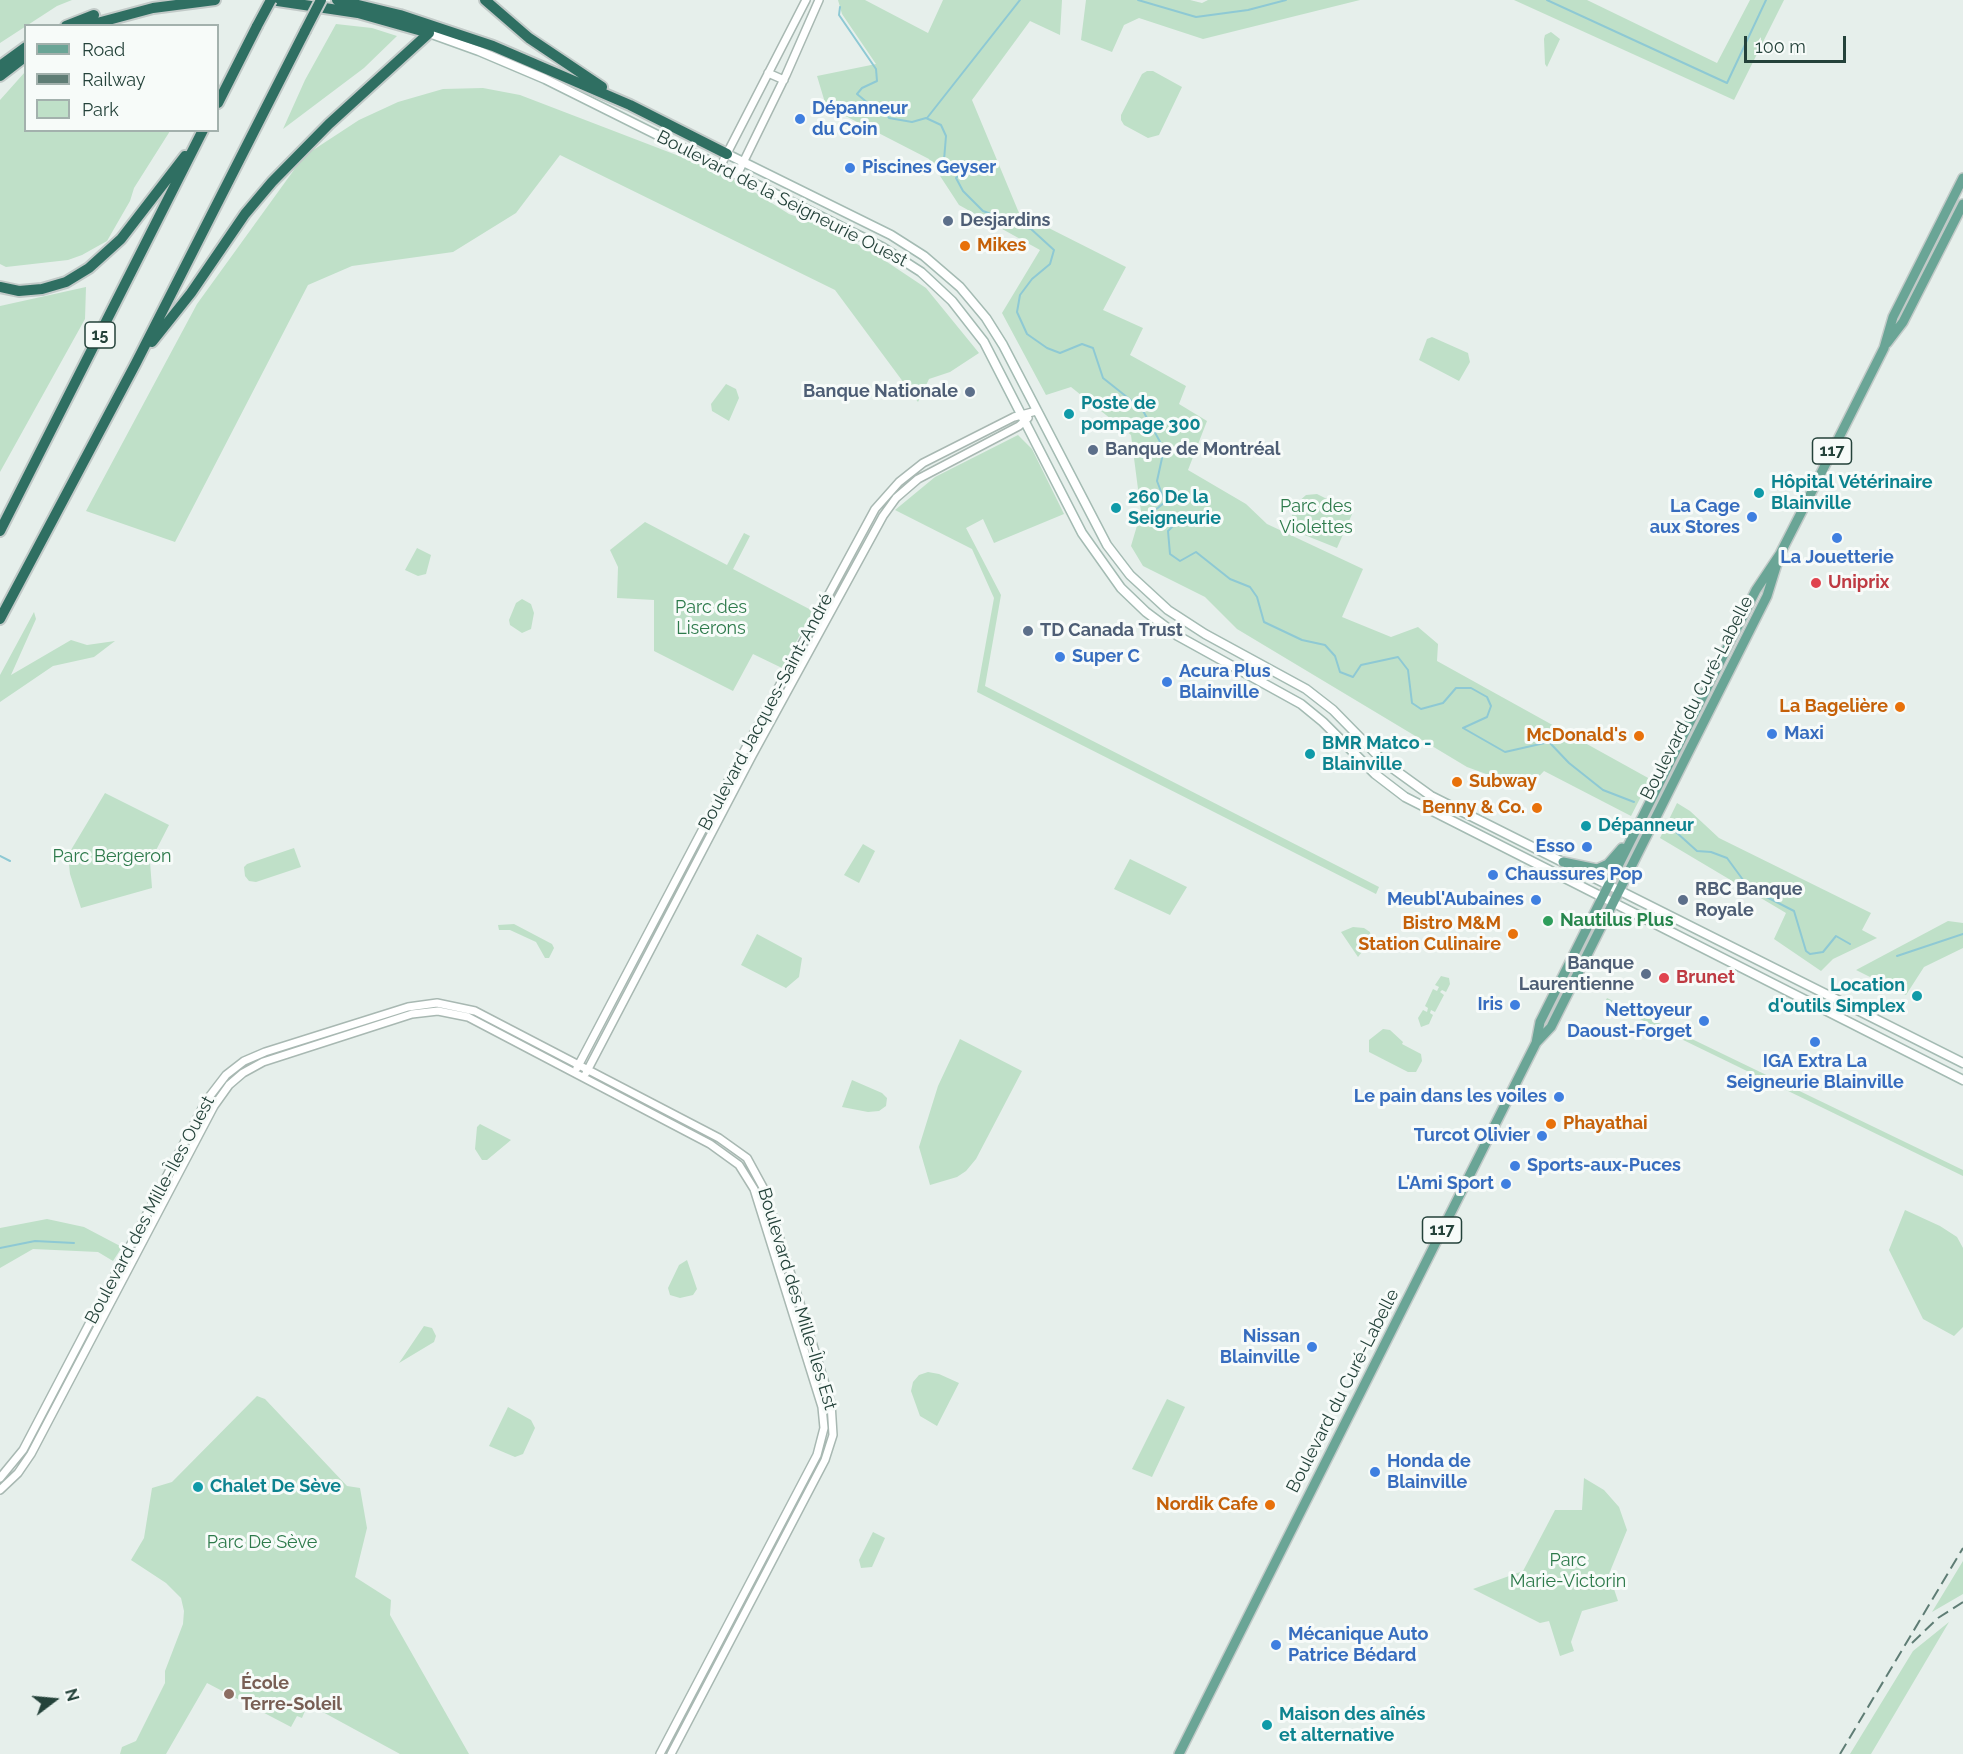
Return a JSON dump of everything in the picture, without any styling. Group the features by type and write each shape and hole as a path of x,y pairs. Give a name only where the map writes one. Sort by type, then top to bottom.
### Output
{"highway":[{"path":"72,24 113,10 156,0"},
{"path":"93,24 153,8 215,0"},
{"path":"219,101 271,0 358,13 429,33"},
{"name":"15","path":"0,619 136,363 321,0"},
{"path":"337,0 400,15 479,41 630,105 727,154"},
{"path":"485,0 549,52 630,105"},
{"path":"136,363 191,293 221,247 262,194 315,137 429,33"},
{"path":"0,66 24,48"},
{"path":"0,76 24,58"},
{"path":"0,287 27,291 51,287 74,278 97,263 128,231 201,134"},
{"name":"15","path":"0,531 201,134"}],"main road":[{"name":"Boulevard de la Seigneurie Ouest","path":"429,33 516,66 906,261 944,293 975,328 1088,543 1116,582 1151,616 1187,641 1307,708 1392,788 1424,809 1963,1080"},
{"name":"Boulevard de la Seigneurie Ouest","path":"727,154 891,235 914,249 953,280 986,318 1003,345 1107,545 1125,569 1160,604 1198,630 1313,694 1373,752 1402,777 1431,796 1618,892 1963,1063"},
{"name":"Boulevard du Curé-Labelle","path":"1884,348 1893,316 1963,178"},
{"name":"Boulevard du Curé-Labelle","path":"1179,1754 1536,1043 1540,1022 1756,590 1780,554 1884,348 1904,322 1963,204"},
{"path":"906,261 914,249"},
{"name":"Boulevard du Curé-Labelle","path":"1536,1043 1551,1027 1767,596 1780,554"},
{"path":"1151,616 1160,604"},
{"path":"1234,667 1242,653"},
{"path":"1363,763 1373,752"},
{"path":"1563,862 1592,869 1604,867 1634,835"},
{"path":"1762,979 1769,966"},
{"path":"1909,1052 1916,1039"}],"street":[{"path":"720,167 806,0"},
{"path":"736,175 784,80 819,0"},
{"path":"768,73 784,80"},
{"path":"1023,418 1036,411"},
{"name":"Boulevard Jacques-Saint-André","path":"577,1069 737,764 875,509 899,482 923,463 1023,418"},
{"name":"Boulevard Jacques-Saint-André","path":"584,1078 751,758 883,516 901,494 921,477 1023,418"},
{"name":"Boulevard des Mille-Îles Ouest","path":"0,1478 23,1450 211,1093 235,1067 265,1052 408,1007 437,1003 479,1013 577,1069 584,1078 659,1118"},
{"name":"Boulevard des Mille-Îles Ouest","path":"0,1490 21,1469 31,1454 214,1106 229,1085 243,1073 267,1060 404,1017 432,1011 454,1013 474,1019 577,1069 588,1070 663,1109"},
{"name":"Boulevard des Mille-Îles Est","path":"663,1109 730,1144 747,1158 759,1176 827,1390 834,1424 832,1440 825,1460 671,1754"},
{"name":"Boulevard des Mille-Îles Est","path":"659,1118 724,1153 739,1165 749,1179 818,1393 824,1423 822,1438 814,1460 660,1754"}],"green space":[{"path":"0,0 72,0 57,6 29,24 24,24 24,27 0,43"},
{"path":"838,0 865,0 928,33 943,0 1062,0 1060,35 1030,21 972,100 1019,213 1126,267 1103,310 1143,328 1130,355 1186,386 1179,404 1207,421 1188,470 1246,504 1267,524 1363,569 1342,617 1391,637 1418,627 1438,644 1437,661 1650,779 1631,816 1544,771 1527,789 1467,767 1237,629 1205,597 1143,566 1131,546 1141,512 1131,435 1071,387 1046,395 1002,313 1040,250 959,205 929,159 826,106 817,76 876,64 842,14"},
{"path":"1086,0 1190,0 1202,3 1208,0 1360,0 1203,39 1139,18 1124,25 1112,52 1081,40"},
{"path":"1514,0 1587,0 1717,63 1750,0 1784,0 1734,100"},
{"path":"336,24 372,28 397,36 364,68 283,129 305,80"},
{"path":"1551,32 1560,39 1547,67 1544,39 1545,35"},
{"path":"1153,71 1182,87 1159,135 1148,138 1124,125 1121,120 1121,115 1142,74"},
{"path":"24,73 24,132 169,132 134,188 130,201 107,241 68,260 6,267 0,264 0,100"},
{"path":"483,88 520,95 726,174 789,214 824,226 875,254 926,288 979,353 950,372 929,379 918,402 835,290 560,155 516,213 453,252 352,266 308,285 175,542 86,511 197,304 304,156 359,120 398,102 443,89"},
{"path":"86,287 85,319 0,472 0,306"},
{"path":"1432,337 1468,353 1470,362 1459,381 1419,360 1427,339"},
{"path":"726,384 736,389 739,398 729,421 712,411 711,404"},
{"path":"1018,435 1032,449 1064,514 994,543 983,519 966,528 1001,595 985,686 1379,887 1376,894 977,692 994,598 972,549 895,510 935,477"},
{"name":"Parc des Violettes","path":"1317,494 1353,512 1337,548 1287,528 1297,503 1306,495"},
{"name":"Parc des Liserons","path":"645,522 727,565 744,533 750,536 733,569 813,611 782,668 753,654 733,691 654,651 654,600 617,598 618,567 610,550"},
{"path":"417,548 431,555 426,574 418,576 405,570"},
{"path":"522,599 531,604 534,613 531,629 522,633 510,625 509,620 516,603"},
{"path":"34,612 36,619 11,675 71,640 87,645 115,641 94,657 53,666 0,702 0,675"},
{"name":"Parc Bergeron","path":"105,793 169,825 150,862 152,888 81,908 70,874 68,855"},
{"path":"1677,803 1690,811 1719,838 1871,913 1862,930 1877,938 1833,959 1821,971 1774,939 1786,913 1660,838"},
{"path":"863,844 875,851 859,883 844,875"},
{"path":"294,848 301,867 256,882 249,881 245,876 244,867 247,864"},
{"path":"1130,859 1187,887 1170,915 1114,889"},
{"path":"1948,921 1963,923 1963,948 1924,967 1906,995 1856,970"},
{"path":"514,924 552,944 554,948 549,958 545,958 536,942 510,930 499,930 498,925"},
{"path":"1353,927 1364,928 1370,932 1371,940 1358,957 1341,932"},
{"path":"757,934 802,958 799,977 786,988 741,965"},
{"path":"1441,976 1449,978 1450,984 1446,992 1442,990 1440,992 1444,995 1435,1012 1431,1010 1430,1013 1433,1015 1429,1024 1421,1027 1418,1018 1423,1010 1427,1012 1428,1008 1425,1006 1433,989 1437,991 1439,987 1435,985"},
{"path":"1607,998 1963,1170 1963,1176 1605,1002"},
{"path":"1383,1029 1390,1030 1403,1042 1402,1044 1421,1054 1422,1061 1416,1072 1408,1072 1369,1052 1369,1040"},
{"path":"960,1039 1022,1071 976,1159 966,1171 957,1177 930,1185 919,1147 938,1086"},
{"path":"852,1080 882,1093 887,1098 886,1106 879,1111 868,1112 842,1107"},
{"path":"480,1124 511,1140 487,1160 482,1160 475,1149 477,1127"},
{"path":"1905,1210 1940,1226 1957,1237 1963,1248 1963,1327 1954,1336 1923,1319 1889,1250"},
{"path":"47,1219 84,1227 122,1247 113,1261 98,1252 33,1249 0,1268 0,1228"},
{"path":"687,1260 697,1289 693,1295 680,1298 670,1295 668,1288 679,1265"},
{"path":"424,1326 432,1328 436,1336 434,1342 399,1363"},
{"path":"928,1372 959,1383 937,1426 920,1416 911,1391 913,1382 919,1375"},
{"name":"Parc De Sève","path":"257,1396 265,1399 347,1486 360,1488 367,1528 355,1577 391,1600 390,1615 469,1754 400,1754 308,1704 302,1718 297,1716 291,1727 207,1683 166,1754 120,1754 122,1747 136,1741 165,1683 165,1671 183,1624 184,1611 181,1598 166,1583 131,1560 144,1538 152,1488 172,1482"},
{"path":"1167,1399 1185,1407 1152,1477 1132,1469"},
{"path":"508,1407 531,1420 535,1428 523,1454 515,1457 489,1446"},
{"name":"Parc Marie-Victorin","path":"1584,1478 1604,1490 1619,1507 1627,1530 1609,1574 1618,1601 1582,1611 1571,1642 1574,1651 1560,1656 1549,1621 1540,1623 1473,1589 1523,1571 1555,1510 1582,1510"},
{"path":"873,1532 885,1538 872,1567 861,1568 859,1560"},
{"path":"1963,1561 1963,1594 1932,1612"},
{"path":"1949,1622 1871,1754 1850,1754 1913,1651"}],"waterway":[{"path":"927,118 1020,0"},
{"path":"1138,0 1196,17 1248,10 1286,0"},
{"path":"1547,0 1727,83 1766,0"},
{"path":"840,7 839,15 876,69 877,81 862,88 857,94 869,104 882,107 889,118 912,122 926,118 941,125 946,136 944,160 953,165 960,174 956,178 963,191 983,211 1031,229 1054,250 1050,264 1032,279 1020,295 1017,312 1027,334 1047,348 1060,353 1082,344 1093,348 1103,378 1142,409 1164,449 1157,481 1165,502 1154,511 1159,519 1178,521 1168,531 1170,554 1180,561 1196,552 1230,579 1250,587 1257,597 1264,622 1302,640 1325,645 1335,656 1340,672 1353,677 1361,665 1398,657 1408,670 1412,703 1421,709 1443,703 1456,688 1471,688 1487,697 1491,706 1487,717 1463,728 1505,752 1549,742 1569,763 1603,790 1634,802"},
{"path":"1666,823 1697,851 1711,852 1727,858 1749,888 1794,911 1806,951 1810,954 1823,952 1836,936 1850,944"},
{"path":"0,856 10,861"},
{"path":"1897,956 1963,934"},
{"path":"0,1248 35,1241 74,1243"}],"railway":[{"path":"1840,1754 1963,1548"},
{"path":"1912,1643 1938,1618 1963,1602"}],"place":[{"name":"Dépanneur du Coin","path":"800,119"},
{"name":"Piscines Geyser","path":"850,168"},
{"name":"Desjardins","path":"948,221"},
{"name":"Mikes","path":"965,246"},
{"name":"Banque Nationale","path":"970,392"},
{"name":"Poste de pompage 300","path":"1069,414"},
{"name":"Banque de Montréal","path":"1093,450"},
{"name":"Hôpital Vétérinaire Blainville","path":"1759,493"},
{"name":"260 De la Seigneurie","path":"1116,508"},
{"name":"La Cage aux Stores","path":"1752,517"},
{"name":"La Jouetterie","path":"1837,538"},
{"name":"Uniprix","path":"1816,583"},
{"name":"TD Canada Trust","path":"1028,631"},
{"name":"Super C","path":"1060,657"},
{"name":"Acura Plus Blainville","path":"1167,682"},
{"name":"La Bagelière","path":"1900,707"},
{"name":"Maxi","path":"1772,734"},
{"name":"McDonald's","path":"1639,736"},
{"name":"BMR Matco - Blainville","path":"1310,754"},
{"name":"Subway","path":"1457,782"},
{"name":"Benny & Co.","path":"1537,808"},
{"name":"Dépanneur","path":"1586,826"},
{"name":"Esso","path":"1587,847"},
{"name":"Chaussures Pop","path":"1493,875"},
{"name":"Meubl'Aubaines","path":"1536,900"},
{"name":"RBC Banque Royale","path":"1683,900"},
{"name":"Nautilus Plus","path":"1548,921"},
{"name":"Bistro M&M Station Culinaire","path":"1513,934"},
{"name":"Banque Laurentienne","path":"1646,974"},
{"name":"Brunet","path":"1664,978"},
{"name":"Location d'outils Simplex","path":"1917,996"},
{"name":"Iris","path":"1515,1005"},
{"name":"Nettoyeur Daoust-Forget","path":"1704,1021"},
{"name":"IGA Extra La Seigneurie Blainville","path":"1815,1042"},
{"name":"Le pain dans les voiles","path":"1559,1097"},
{"name":"Phayathai","path":"1551,1124"},
{"name":"Turcot Olivier","path":"1542,1136"},
{"name":"Sports-aux-Puces","path":"1515,1166"},
{"name":"L'Ami Sport","path":"1506,1184"},
{"name":"Nissan Blainville","path":"1312,1347"},
{"name":"Honda de Blainville","path":"1375,1472"},
{"name":"Chalet De Sève","path":"198,1487"},
{"name":"Nordik Cafe","path":"1270,1505"},
{"name":"Mécanique Auto Patrice Bédard","path":"1276,1645"},
{"name":"École Terre-Soleil","path":"229,1694"},
{"name":"Maison des aînés et alternative","path":"1267,1725"}]}
